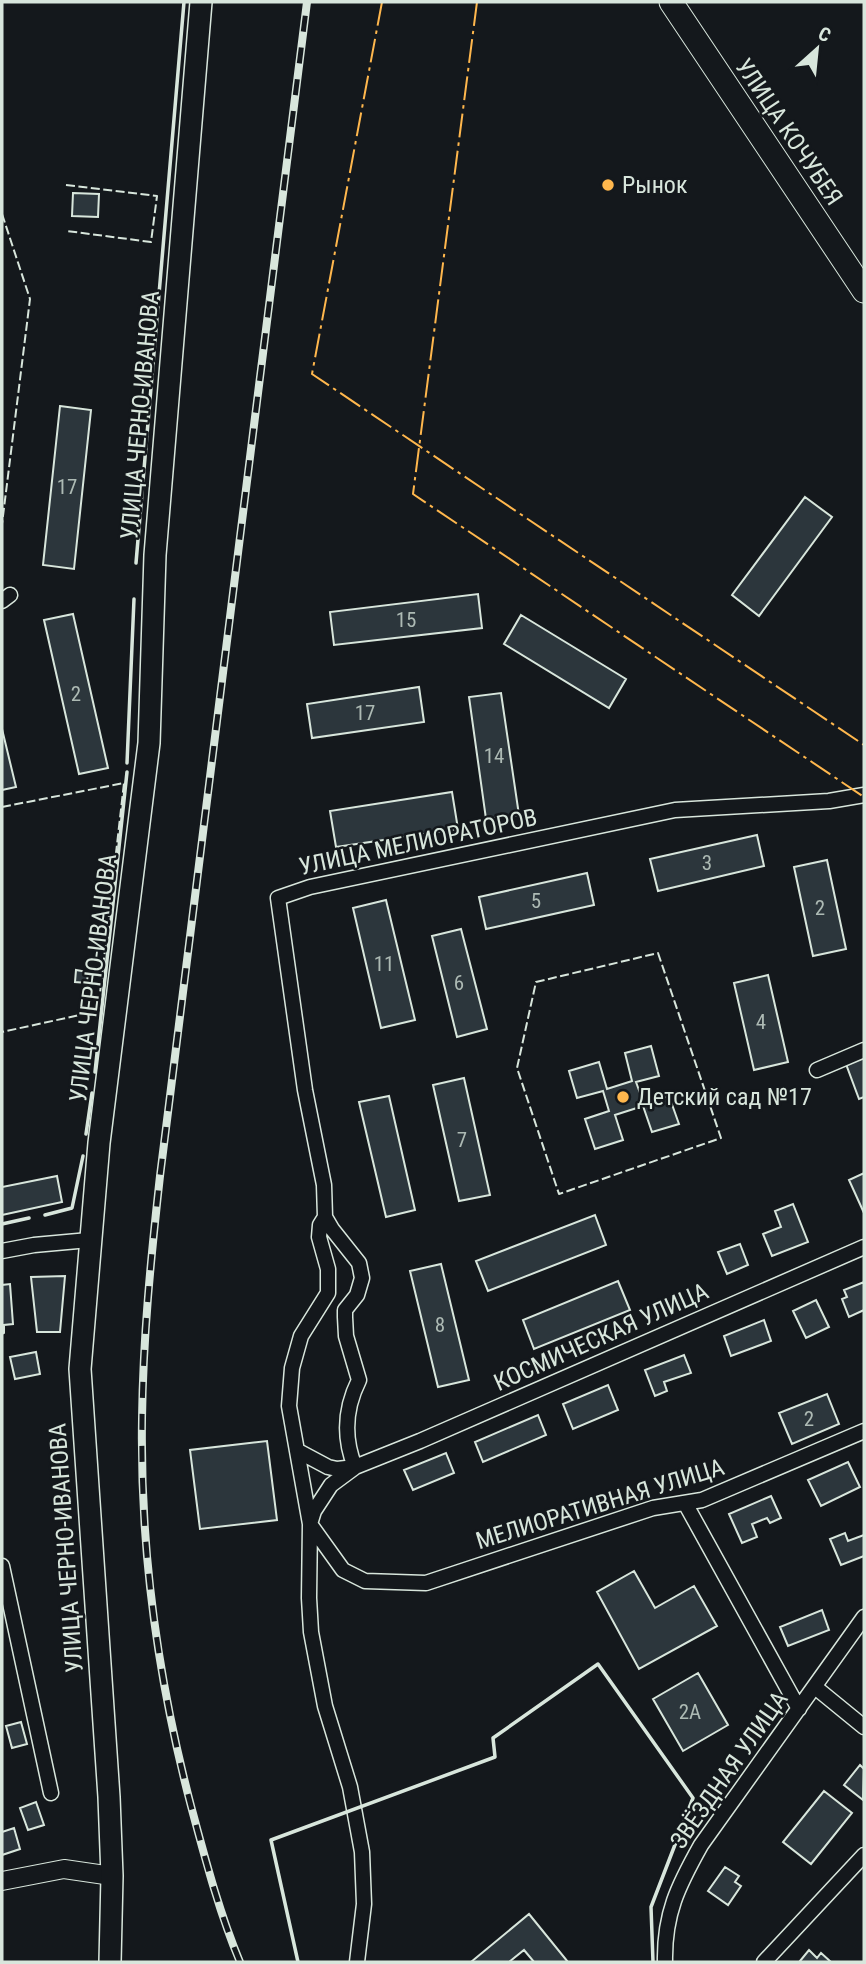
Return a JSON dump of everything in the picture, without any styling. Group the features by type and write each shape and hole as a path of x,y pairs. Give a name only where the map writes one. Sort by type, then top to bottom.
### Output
{"main road":[{"name":"УЛИЦА ЧЕРНО-ИВАНОВА","path":"110,1962 112,1876 80,1369 99,1143 149,743 155,555 201,2"},
{"name":"УЛИЦА КОЧУБЕЯ","path":"671,2 864,291"}],"street":[{"name":"УЛИЦА МЕЛИОРАТОРОВ","path":"325,1217 324,1185 305,1090 278,898 310,887 675,810 830,801 864,795"},
{"path":"817,1070 864,1050"},
{"path":"355,1467 349,1453 347,1430 351,1396 359,1380 346,1336 345,1310 357,1295 362,1278 359,1263 325,1217 320,1225 319,1237 328,1269 328,1293 301,1336 292,1368 289,1406 310,1524 309,1598 312,1632 325,1706 350,1787 362,1852 364,1904 357,1962"},
{"path":"2,1251 89,1240"},
{"name":"КОСМИЧЕСКАЯ УЛИЦА","path":"355,1467 864,1247"},
{"name":"МЕЛИОРАТИВНАЯ УЛИЦА","path":"310,1524 342,1570 352,1576 365,1581 426,1583 653,1508 702,1500 864,1431"},
{"path":"298,1451 328,1467 355,1467"},
{"path":"310,1524 324,1494 355,1467"},
{"path":"685,1503 799,1709"},
{"path":"2,1566 51,1793"},
{"name":"ЗВЁЗДНАЯ УЛИЦА","path":"665,1962 666,1926 682,1879 701,1845 864,1618"},
{"path":"815,1687 864,1727"},
{"path":"764,1962 864,1855"},
{"path":"2,1881 64,1869 112,1876"}],"building":[{"path":"73,193 99,194 98,217 72,216"},
{"path":"60,406 91,410 74,569 43,565"},
{"path":"805,497 832,517 759,616 732,595"},
{"path":"478,594 482,628 334,645 330,612"},
{"path":"73,614 108,768 79,774 44,620"},
{"path":"521,615 626,679 609,708 504,644"},
{"path":"419,687 424,722 312,738 307,704"},
{"path":"501,693 519,815 486,819 469,697"},
{"path":"2,729 16,787 2,790"},
{"path":"452,792 458,829 336,847 330,811"},
{"path":"757,835 764,866 658,891 650,859"},
{"path":"827,860 846,949 813,956 794,867"},
{"path":"587,873 594,905 486,929 479,897"},
{"path":"386,900 415,1020 381,1028 353,908"},
{"path":"461,929 487,1029 457,1037 432,936"},
{"path":"76,970 88,972 87,983 75,982"},
{"path":"768,975 788,1062 754,1070 734,983"},
{"name":"Детский сад №17","path":"651,1046 659,1076 636,1082 644,1104 669,1096 679,1124 652,1132 643,1106 615,1115 623,1140 595,1149 585,1119 609,1111 603,1091 577,1098 569,1071 599,1062 607,1089 632,1081 625,1053"},
{"path":"864,1058 864,1097 859,1099 846,1064"},
{"path":"464,1078 490,1195 459,1201 433,1085"},
{"path":"389,1096 415,1210 386,1217 359,1102"},
{"path":"864,1173 864,1213 849,1180"},
{"path":"57,1176 62,1202 2,1215 2,1187"},
{"path":"793,1204 808,1242 772,1256 763,1234 781,1227 775,1211"},
{"path":"595,1215 606,1245 488,1291 476,1261"},
{"path":"740,1244 748,1265 727,1274 718,1252"},
{"path":"441,1264 469,1380 438,1387 410,1271"},
{"path":"65,1276 60,1332 37,1332 31,1277"},
{"path":"618,1281 630,1310 534,1349 523,1320"},
{"path":"864,1282 864,1310 849,1317 842,1299 847,1297 844,1290"},
{"path":"10,1284 13,1324 4,1325 2,1334 2,1285"},
{"path":"816,1300 829,1327 806,1338 793,1311"},
{"path":"764,1320 771,1341 731,1356 724,1336"},
{"path":"36,1352 40,1374 15,1379 10,1357"},
{"path":"684,1355 691,1373 664,1382 667,1391 655,1396 645,1370"},
{"path":"608,1385 618,1410 573,1429 563,1404"},
{"path":"827,1394 839,1424 792,1444 779,1413"},
{"path":"538,1415 546,1435 483,1462 475,1442"},
{"path":"267,1441 277,1520 200,1529 190,1450"},
{"path":"446,1453 454,1473 413,1490 404,1470"},
{"path":"848,1462 860,1487 821,1506 808,1480"},
{"path":"771,1496 781,1518 770,1523 767,1518 752,1524 757,1537 742,1543 729,1514"},
{"path":"845,1533 848,1541 864,1535 864,1556 841,1565 830,1539"},
{"path":"634,1571 655,1608 694,1586 717,1626 639,1669 597,1592"},
{"path":"822,1610 829,1630 788,1646 780,1627"},
{"path":"698,1673 728,1725 683,1751 653,1699"},
{"path":"21,1722 27,1744 12,1748 6,1726"},
{"path":"860,1765 864,1769 863,1800 844,1785"},
{"path":"824,1791 852,1813 811,1864 783,1842"},
{"path":"36,1802 44,1825 28,1830 20,1808"},
{"path":"14,1828 20,1849 2,1855 2,1832"},
{"path":"725,1867 739,1876 735,1882 741,1886 728,1905 708,1891"},
{"path":"529,1914 568,1962 534,1962 524,1950 509,1962 471,1962"},
{"path":"809,1950 817,1958 821,1953 831,1962 801,1962"}],"railway":[{"path":"240,1962 219,1904 191,1806 160,1662 144,1517 143,1388 148,1297 160,1176 307,2"}],"fence":[{"path":"66,185 157,196 151,242 67,231"},
{"path":"2,214 30,299 2,524"},
{"path":"2,807 124,783 98,1011 2,1032"},
{"path":"658,953 721,1138 559,1194 517,1068 536,982 658,953"}],"wall":[{"path":"136,563 184,2"},
{"path":"127,763 134,599"},
{"path":"95,1072 127,772"},
{"path":"86,1134 92,1093"},
{"path":"45,1215 72,1208 83,1156"},
{"path":"2,1224 29,1218"},
{"path":"298,1962 271,1840 495,1757 493,1738 598,1664 693,1798 651,1907 653,1962"}],"power":[{"path":"382,2 312,374 864,745"},
{"path":"477,2 413,494 864,797"}],"place":[{"name":"Рынок","path":"608,185"},
{"name":"Детский сад №17","path":"623,1097"}]}
